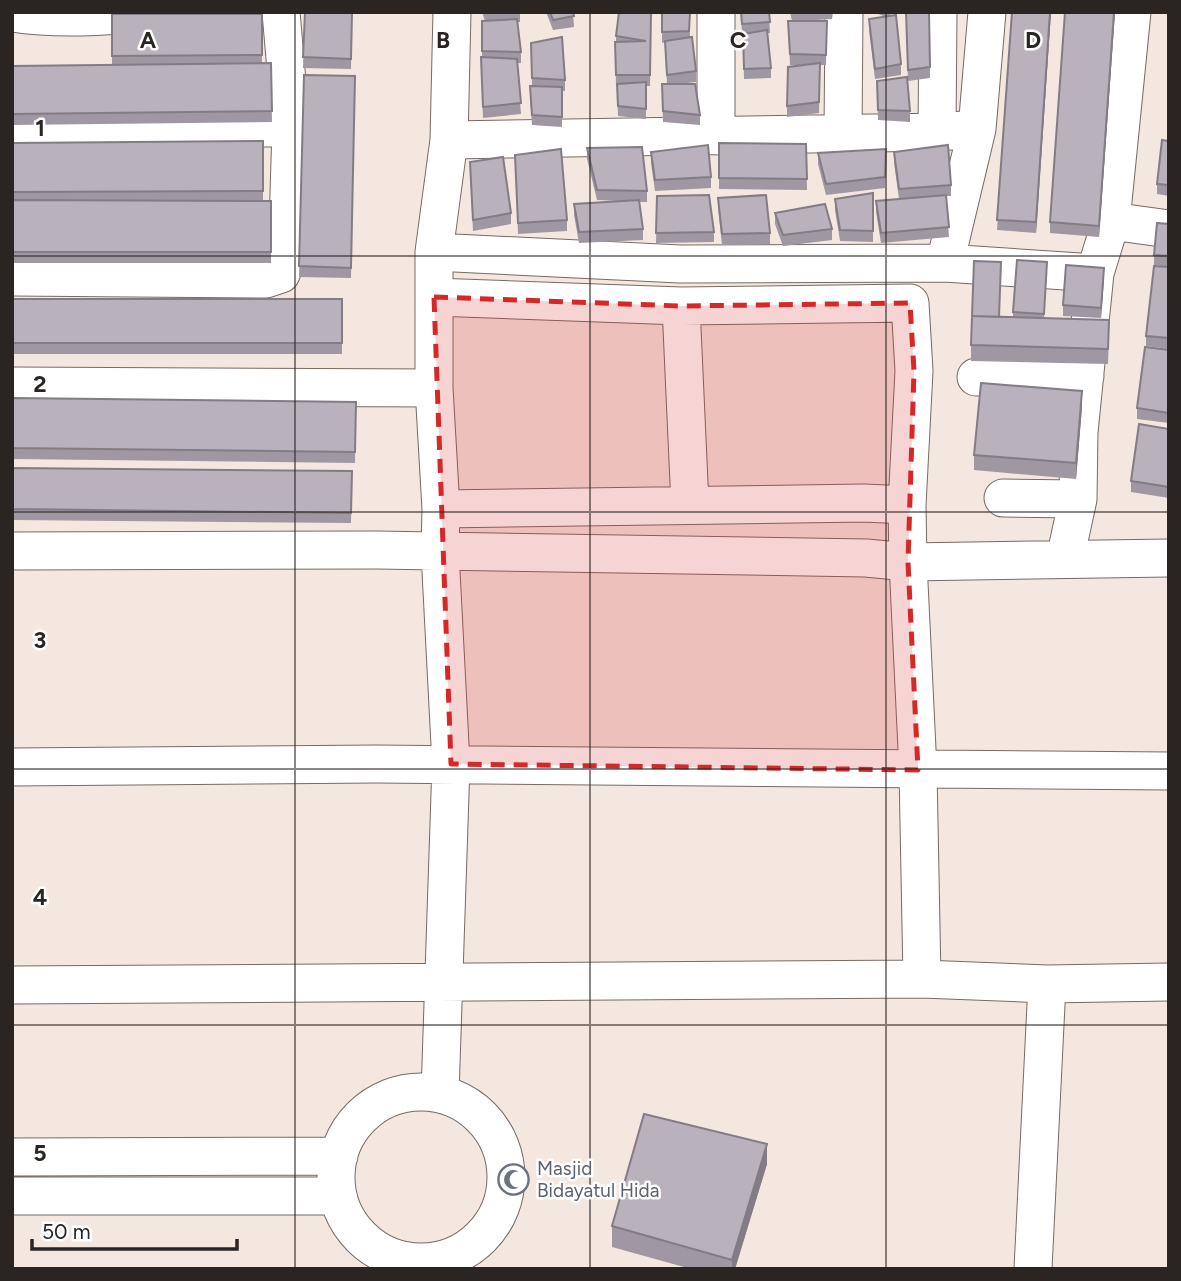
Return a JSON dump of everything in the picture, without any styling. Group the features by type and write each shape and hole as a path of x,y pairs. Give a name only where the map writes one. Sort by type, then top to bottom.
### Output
{"street":[{"path":"12,13 84,18 149,12"},
{"path":"12,277 266,279 281,274 287,259 291,128 281,12"},
{"path":"440,1094 452,764 440,552 441,509 434,388 433,252 449,140 452,12"},
{"path":"716,12 716,136"},
{"path":"843,133 844,12"},
{"path":"937,132 938,12"},
{"path":"945,263 977,129 987,12"},
{"path":"1065,559 1078,499 1079,432 1095,272 1111,221 1132,12"},
{"path":"12,128 291,128"},
{"path":"449,140 937,132 977,129"},
{"path":"1111,221 1169,229"},
{"path":"433,252 680,264 945,263 1095,272"},
{"path":"434,297 681,306 910,303 914,371 907,505 908,562 918,770 922,979"},
{"path":"681,306 690,505"},
{"path":"976,377 1085,376"},
{"path":"12,386 434,388"},
{"path":"1003,498 1078,499"},
{"path":"441,509 907,505"},
{"path":"12,551 377,550 866,558 908,562 1169,558"},
{"path":"12,768 452,764 1169,771"},
{"path":"12,985 922,979 1047,984 1169,982"},
{"path":"1033,1269 1047,984"},
{"path":"414,1092 440,1094 463,1103 483,1118 497,1138 505,1161 506,1186 500,1209 488,1230 470,1247 434,1265 414,1262 389,1263 361,1237 346,1218 338,1196 336,1176 339,1156 349,1132 366,1112 388,1099 414,1092"},
{"path":"12,1157 339,1156"},
{"path":"12,1196 338,1196"}],"highlighted area":[{"path":"434,297 681,306 910,303 914,371 908,562 918,770 451,764"}],"building":[{"path":"305,12 352,12 351,59 303,57"},
{"path":"550,12 573,12 574,16 553,20"},
{"path":"619,12 651,12 650,75 616,75 615,42 646,41 616,36"},
{"path":"662,12 690,12 689,31 662,32"},
{"path":"741,12 769,12 770,22 742,24"},
{"path":"906,12 929,12 930,67 908,70"},
{"path":"1012,12 1050,12 1036,222 997,220"},
{"path":"1065,12 1114,12 1099,226 1050,222"},
{"path":"112,14 262,14 262,55 112,56"},
{"path":"896,15 901,64 875,69 869,19"},
{"path":"517,19 521,52 482,51 482,21"},
{"path":"788,21 827,21 826,55 790,54"},
{"path":"767,30 771,68 744,69 743,34"},
{"path":"562,37 565,80 532,78 531,43"},
{"path":"692,37 696,71 667,75 665,41"},
{"path":"481,57 517,59 521,103 483,107"},
{"path":"271,63 272,111 12,114 12,66"},
{"path":"820,63 819,102 787,106 788,67"},
{"path":"304,75 355,76 351,268 299,266"},
{"path":"907,77 910,111 878,110 877,81"},
{"path":"646,82 646,109 618,106 617,84"},
{"path":"662,84 695,84 700,115 663,111"},
{"path":"530,86 562,87 562,117 532,115"},
{"path":"1162,140 1169,141 1169,185 1157,184"},
{"path":"263,141 263,191 12,192 12,143"},
{"path":"719,143 806,144 807,179 719,178"},
{"path":"708,145 711,177 655,180 651,152"},
{"path":"948,145 951,185 899,189 894,152"},
{"path":"642,147 647,191 597,190 587,148"},
{"path":"561,149 567,220 518,223 515,155"},
{"path":"886,149 885,177 826,184 818,153"},
{"path":"503,157 511,213 473,220 470,162"},
{"path":"873,193 873,231 840,230 835,199"},
{"path":"709,195 714,232 656,233 657,196"},
{"path":"766,195 770,233 722,234 718,198"},
{"path":"946,195 949,227 881,233 876,201"},
{"path":"12,200 271,201 271,252 12,252"},
{"path":"639,200 643,229 579,232 574,204"},
{"path":"825,204 832,229 783,235 775,213"},
{"path":"1157,223 1169,224 1169,256 1154,255"},
{"path":"1017,260 1047,262 1044,314 1013,312"},
{"path":"974,261 1001,262 999,317 972,316"},
{"path":"1066,265 1104,268 1101,308 1063,305"},
{"path":"1154,266 1169,267 1169,338 1146,336"},
{"path":"12,299 342,299 342,343 12,343"},
{"path":"972,316 1109,320 1108,349 971,345"},
{"path":"1145,347 1169,350 1169,413 1137,408"},
{"path":"981,383 1082,391 1076,463 974,455"},
{"path":"12,398 356,402 355,452 12,448"},
{"path":"1139,424 1169,429 1169,487 1131,481"},
{"path":"12,468 352,471 351,513 12,509"},
{"path":"644,1114 767,1144 732,1260 612,1226"}],"place":[{"name":"Masjid Bidayatul Hida","path":"514,1179"}]}
